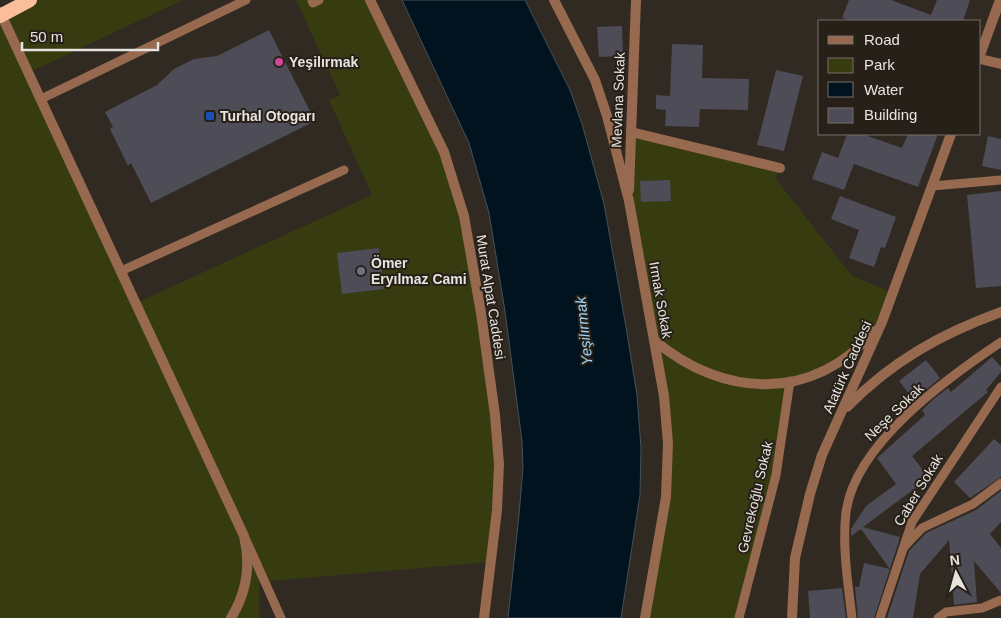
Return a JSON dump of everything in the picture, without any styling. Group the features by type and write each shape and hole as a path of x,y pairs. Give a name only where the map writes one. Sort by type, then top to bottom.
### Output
{"highway":[{"path":"1,15 30,0"}],"street":[{"name":"Murat Alpat Caddesi","path":"370,0 444,152 458,193 465,225 494,405 499,464 497,510 484,618"},
{"name":"Irmak Sokak","path":"554,0 595,80 607,116 629,201 664,396 668,443 666,497 645,618"},
{"name":"Mevlana Sokak","path":"629,201 636,0"},
{"path":"981,52 1000,0"},
{"path":"1,15 244,536 248,550 247,580 243,594 231,618"},
{"path":"981,59 1001,64"},
{"path":"631,132 780,168"},
{"name":"Atatürk Caddesi","path":"792,618 795,558 804,514 822,455 882,322 951,135"},
{"path":"841,413 868,385 933,340 998,314"},
{"path":"654,340 680,360 717,378 741,383 766,384 790,381 817,373 842,360 864,343 882,322"}],"lane":[{"path":"41,99 246,0"},
{"path":"312,0 313,2 319,0"},
{"path":"121,271 344,170"},
{"path":"932,186 1001,180"},
{"name":"Neşe Sokak","path":"852,618 845,526 846,510 857,476 876,447 904,419 956,375 1001,342"},
{"name":"Gevrekoğlu Sokak","path":"739,618 776,475 790,381"},
{"name":"Caber Sokak","path":"880,618 902,550 917,512 1001,388"},
{"path":"902,550 922,528 973,504 1001,484"},
{"path":"244,536 281,618"},
{"path":"938,618 941,613 982,608 1001,600"}],"green space":[{"path":"30,0 183,0 28,73 136,303 372,195 329,100 340,95 296,0 370,0 458,193 498,442 490,562 259,582 259,618 0,618 0,16"},
{"path":"631,132 779,168 776,179 852,276 893,293 882,322 842,360 790,382 786,419 739,618 645,618 657,554 668,443 629,201"}],"water":[{"path":"402,0 525,0 570,90 582,124 604,204 637,395 641,448 640,495 621,618 508,618 523,467 522,441 505,311 489,213 469,143"}],"building":[{"path":"849,0 891,0 931,15 937,0 970,0 963,20 849,20 842,18"},
{"path":"622,26 623,56 599,57 597,27"},
{"name":"Turhal Otogarı","path":"269,30 315,121 151,203 131,163 128,166 110,129 113,127 105,112 157,85 174,69 194,59 217,56"},
{"path":"672,44 703,45 702,78 749,79 748,110 700,109 699,127 665,126 666,110 656,109 656,95 670,96"},
{"path":"776,70 803,76 784,151 757,145"},
{"path":"847,135 865,135 902,148 908,135 938,135 918,187 854,164 844,190 812,179 822,152 838,158"},
{"path":"988,136 1001,139 1001,170 982,166"},
{"path":"670,180 671,201 641,202 640,181"},
{"path":"1001,191 1001,286 976,288 967,195"},
{"path":"840,196 896,217 885,248 881,247 874,267 849,258 859,230 831,219"},
{"name":"Ömer Eryılmaz Cami","path":"379,248 384,289 342,294 337,253"},
{"path":"992,357 1001,367 1001,372 986,390 988,392 912,456 929,478 863,527 900,537 890,569 861,529 851,536 851,529 866,506 896,484 877,458 925,415 922,410 935,398 948,388 951,392"},
{"path":"926,360 940,378 914,400 899,381"},
{"path":"994,439 1001,445 1001,477 970,498 954,482"},
{"path":"1001,491 1001,522 990,534 1001,548 1001,593 974,561 977,602 954,605 949,540 920,574 913,618 887,618 909,551 926,533 976,510"},
{"path":"864,563 890,569 874,618 858,618 855,587 859,587"},
{"path":"842,588 846,618 810,618 808,591"}],"place":[{"name":"Yeşilırmak","path":"279,62"},
{"name":"Turhal Otogarı","path":"210,116"},
{"name":"Ömer Eryılmaz Cami","path":"361,271"}]}
